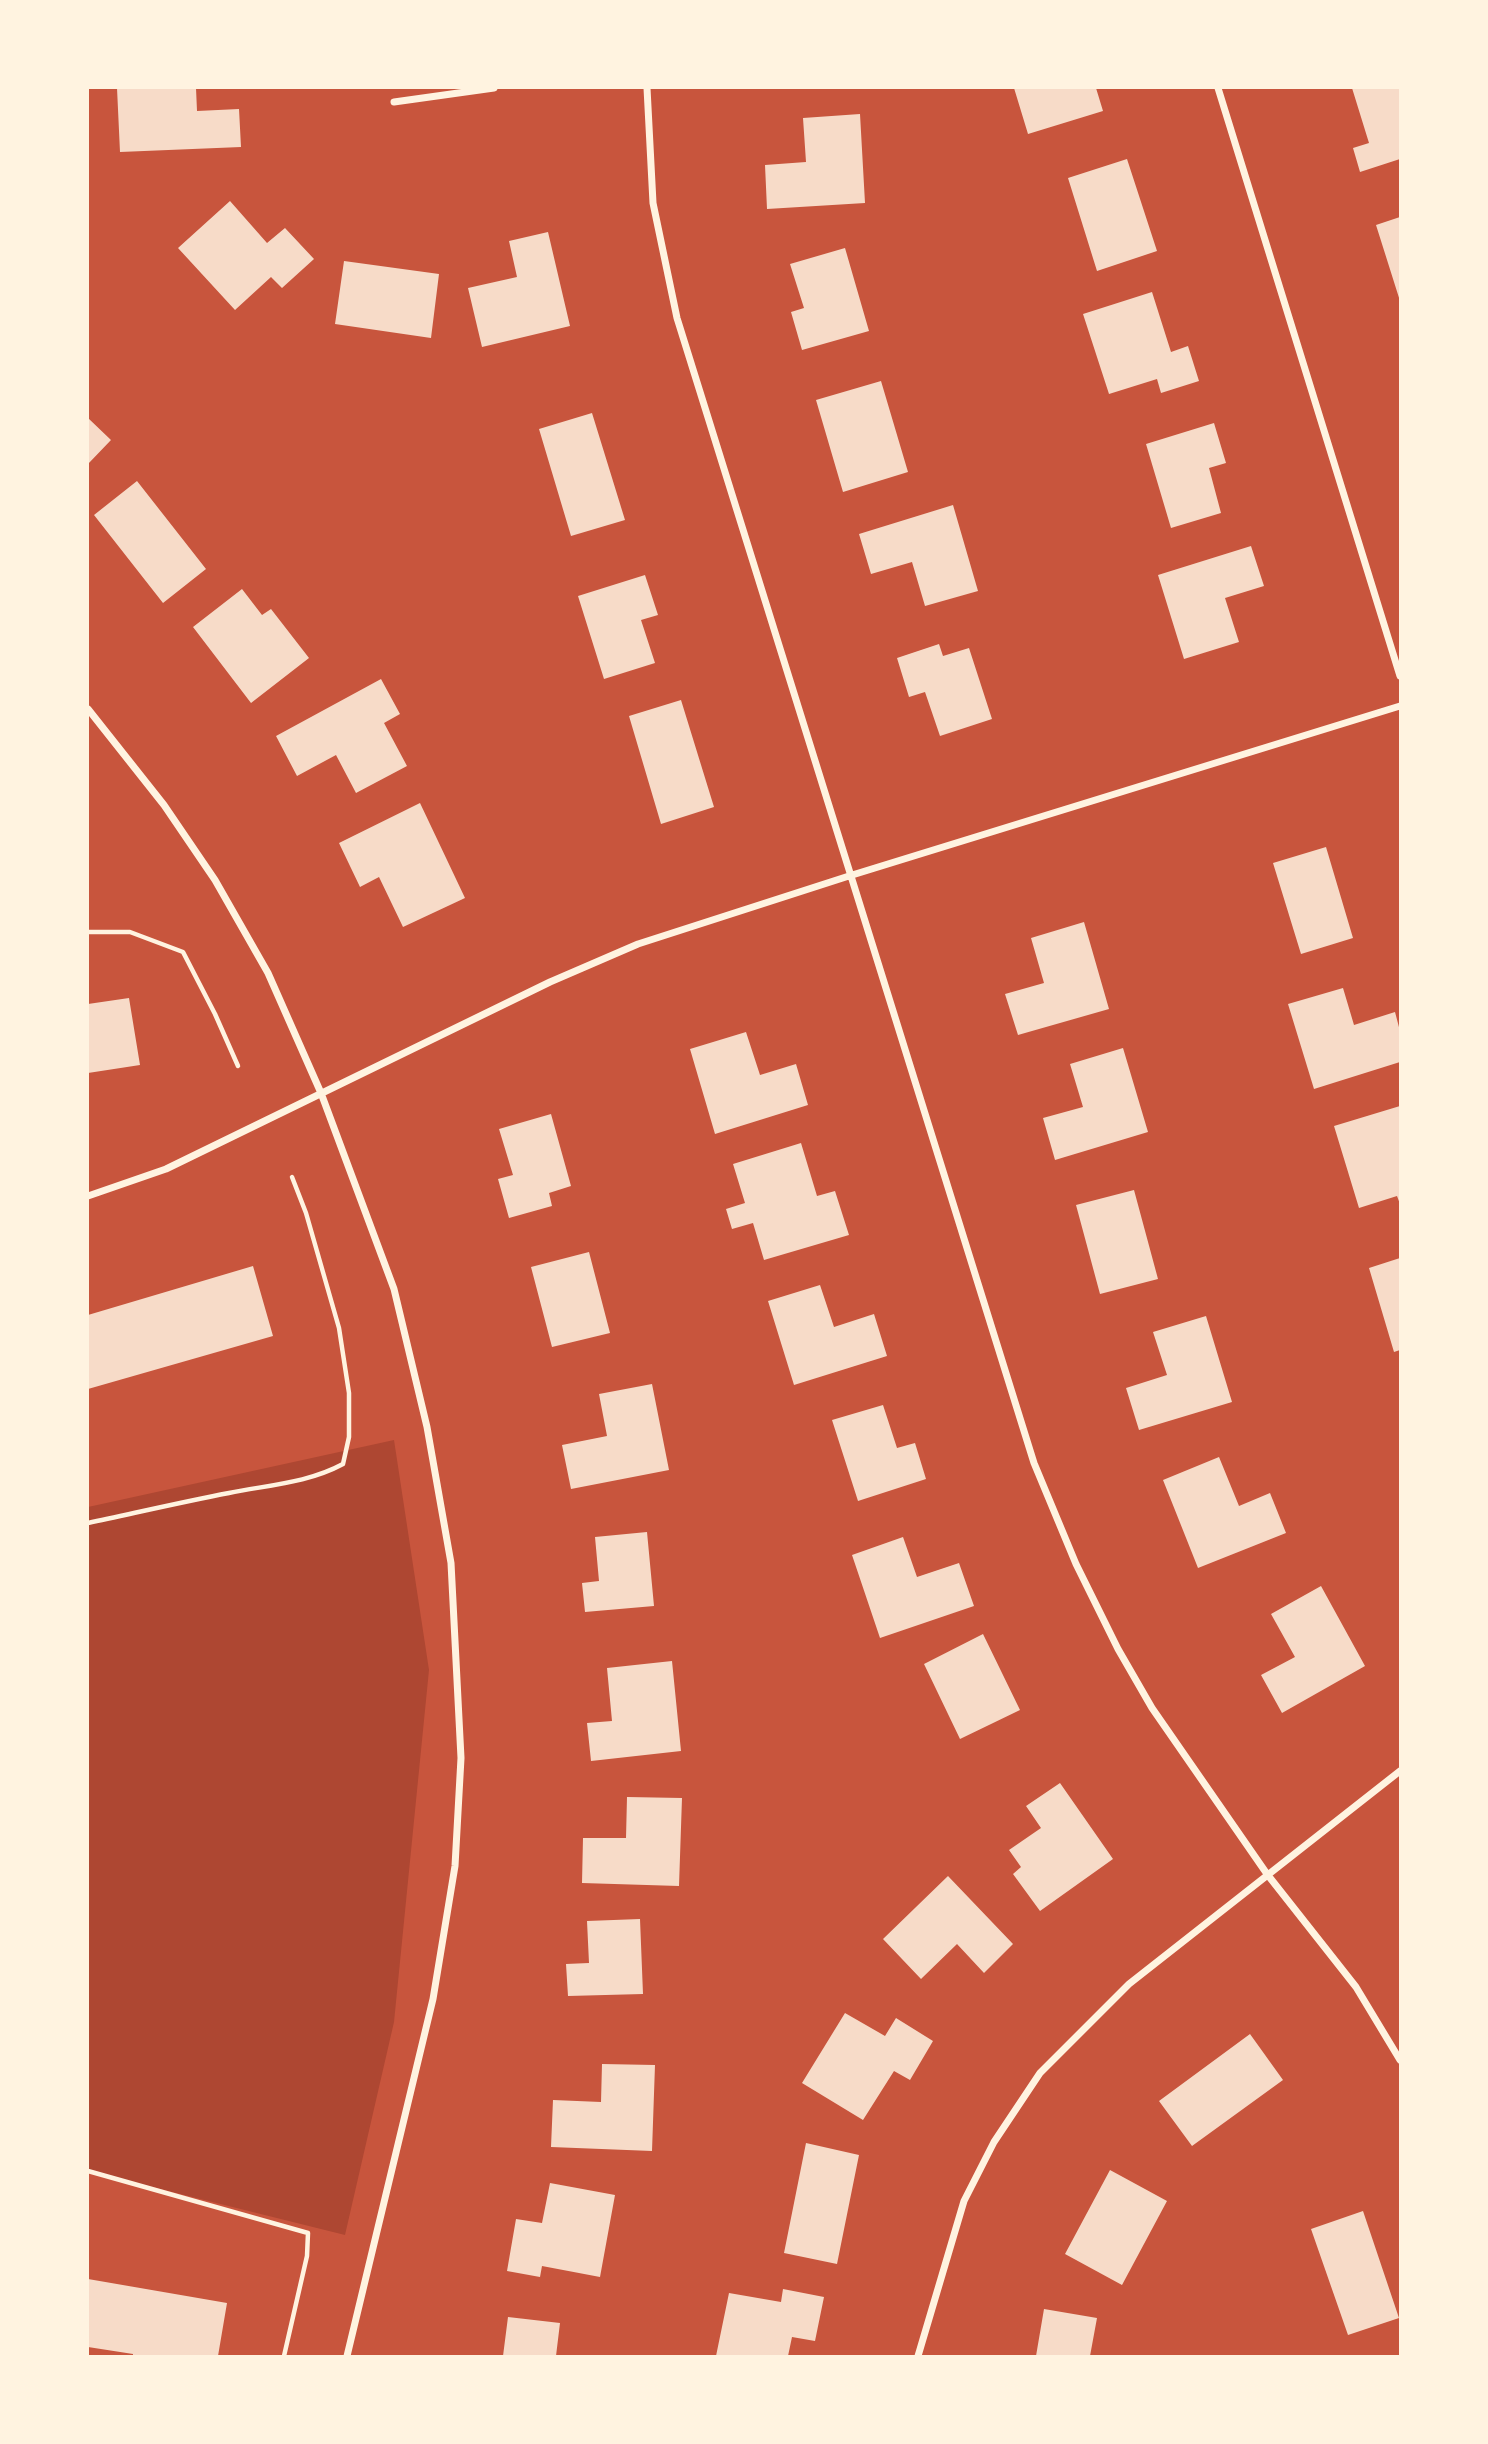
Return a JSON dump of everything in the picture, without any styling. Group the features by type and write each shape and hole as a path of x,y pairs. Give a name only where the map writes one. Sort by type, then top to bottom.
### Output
{"street":[{"path":"394,102 494,88"},
{"path":"647,88 653,202 677,318 1034,1463 1071,1551 1118,1649 1152,1707 1267,1874 1356,1987 1401,2060"},
{"path":"1218,88 1401,676"},
{"path":"88,1196 166,1169 551,982 638,944 1401,706"},
{"path":"88,709 164,805 215,880 268,973 321,1093 394,1289 427,1427 451,1563 461,1758 455,1866 433,1998 347,2357"},
{"path":"918,2357 964,2201 994,2142 1040,2073 1129,1984 1401,1771"}],"path":[{"path":"88,932 130,932 183,952 239,1066"},
{"path":"88,1523 280,1484 326,1473 343,1464 349,1437 349,1394 339,1328 306,1213 292,1177"},
{"path":"88,2171 308,2233 307,2256 284,2357"}],"shaded area":[{"path":"394,1440 429,1670 394,2022 345,2235 88,2171 88,1507"}],"building":[{"path":"117,88 196,88 197,111 239,109 241,147 120,152"},
{"path":"1014,88 1096,88 1103,111 1028,134"},
{"path":"1352,88 1400,88 1400,159 1360,172 1353,148 1369,143"},
{"path":"860,114 865,203 767,209 765,165 806,162 803,118"},
{"path":"1127,159 1157,251 1097,271 1068,178"},
{"path":"230,201 267,243 285,228 314,259 282,288 271,277 235,310 178,248"},
{"path":"1400,217 1400,301 1376,225"},
{"path":"548,232 570,326 482,347 468,288 517,277 509,241"},
{"path":"845,248 869,331 802,350 791,312 804,308 790,264"},
{"path":"344,261 439,274 431,338 335,324"},
{"path":"1152,292 1171,352 1188,346 1199,381 1161,393 1157,379 1109,394 1083,314"},
{"path":"881,381 908,472 843,492 816,400"},
{"path":"592,413 625,520 571,536 539,429"},
{"path":"88,418 111,440 88,464"},
{"path":"1214,423 1226,463 1209,468 1221,513 1171,528 1146,444"},
{"path":"137,481 206,569 163,603 94,515"},
{"path":"953,505 978,591 925,606 912,562 871,574 859,534"},
{"path":"1251,546 1264,586 1225,598 1239,642 1184,659 1158,575"},
{"path":"645,575 658,615 641,620 655,663 604,679 578,596"},
{"path":"242,589 262,615 271,609 309,658 251,703 193,627"},
{"path":"939,644 943,656 969,648 992,719 940,736 925,692 909,697 897,658"},
{"path":"381,679 400,714 384,723 407,766 356,793 336,755 297,776 276,736"},
{"path":"681,700 714,807 661,824 629,716"},
{"path":"420,803 465,898 403,927 379,877 360,887 339,843"},
{"path":"1326,847 1353,938 1301,954 1273,863"},
{"path":"1084,922 1109,1009 1018,1035 1005,994 1044,983 1031,938"},
{"path":"1343,988 1354,1025 1395,1012 1400,1031 1400,1062 1314,1089 1288,1004"},
{"path":"129,998 140,1065 88,1073 88,1004"},
{"path":"746,1032 760,1075 796,1064 808,1105 715,1134 690,1049"},
{"path":"1123,1048 1148,1132 1055,1160 1043,1118 1083,1107 1070,1064"},
{"path":"1400,1106 1400,1204 1397,1196 1359,1208 1334,1126"},
{"path":"551,1114 571,1186 549,1193 552,1206 509,1218 498,1179 513,1175 499,1129"},
{"path":"801,1143 817,1196 835,1191 849,1235 764,1260 753,1223 732,1229 726,1209 745,1203 733,1164"},
{"path":"1134,1190 1158,1279 1100,1294 1076,1205"},
{"path":"589,1252 610,1333 552,1347 531,1267"},
{"path":"1400,1258 1400,1350 1394,1352 1369,1268"},
{"path":"253,1266 273,1336 88,1389 88,1315"},
{"path":"820,1285 834,1327 874,1314 887,1356 794,1385 768,1301"},
{"path":"1206,1316 1232,1402 1139,1430 1126,1388 1167,1375 1153,1332"},
{"path":"652,1384 669,1470 571,1489 562,1445 607,1436 599,1394"},
{"path":"883,1405 897,1448 915,1443 926,1479 858,1501 832,1420"},
{"path":"1219,1457 1239,1506 1270,1493 1286,1533 1198,1568 1163,1480"},
{"path":"647,1532 654,1606 585,1612 582,1583 599,1581 595,1537"},
{"path":"903,1537 917,1577 959,1563 974,1606 880,1638 852,1555"},
{"path":"1321,1586 1365,1666 1282,1713 1261,1675 1295,1657 1271,1614"},
{"path":"983,1634 1020,1710 960,1739 924,1664"},
{"path":"672,1661 681,1751 591,1761 587,1723 612,1721 607,1668"},
{"path":"1060,1783 1113,1859 1040,1911 1013,1874 1021,1867 1009,1850 1041,1828 1026,1806"},
{"path":"627,1797 682,1798 679,1886 582,1883 583,1838 626,1838"},
{"path":"948,1876 1013,1944 984,1973 957,1944 921,1979 883,1939"},
{"path":"640,1919 643,1994 568,1996 566,1964 589,1963 587,1921"},
{"path":"845,2013 885,2036 896,2018 933,2041 910,2080 894,2071 863,2120 802,2083"},
{"path":"1250,2034 1283,2080 1192,2146 1159,2101"},
{"path":"602,2064 655,2065 652,2151 551,2147 553,2100 601,2102"},
{"path":"806,2143 859,2155 837,2264 784,2253"},
{"path":"1110,2170 1167,2201 1122,2285 1065,2254"},
{"path":"550,2183 615,2195 600,2277 542,2266 540,2277 507,2271 516,2219 542,2223"},
{"path":"1363,2211 1399,2318 1348,2335 1311,2229"},
{"path":"88,2279 227,2303 218,2356 133,2356 88,2347"},
{"path":"783,2289 824,2297 815,2341 792,2337 788,2356 716,2356 729,2293 781,2302"},
{"path":"1044,2309 1097,2318 1090,2356 1036,2356"},
{"path":"508,2317 560,2323 556,2356 503,2356"}]}
